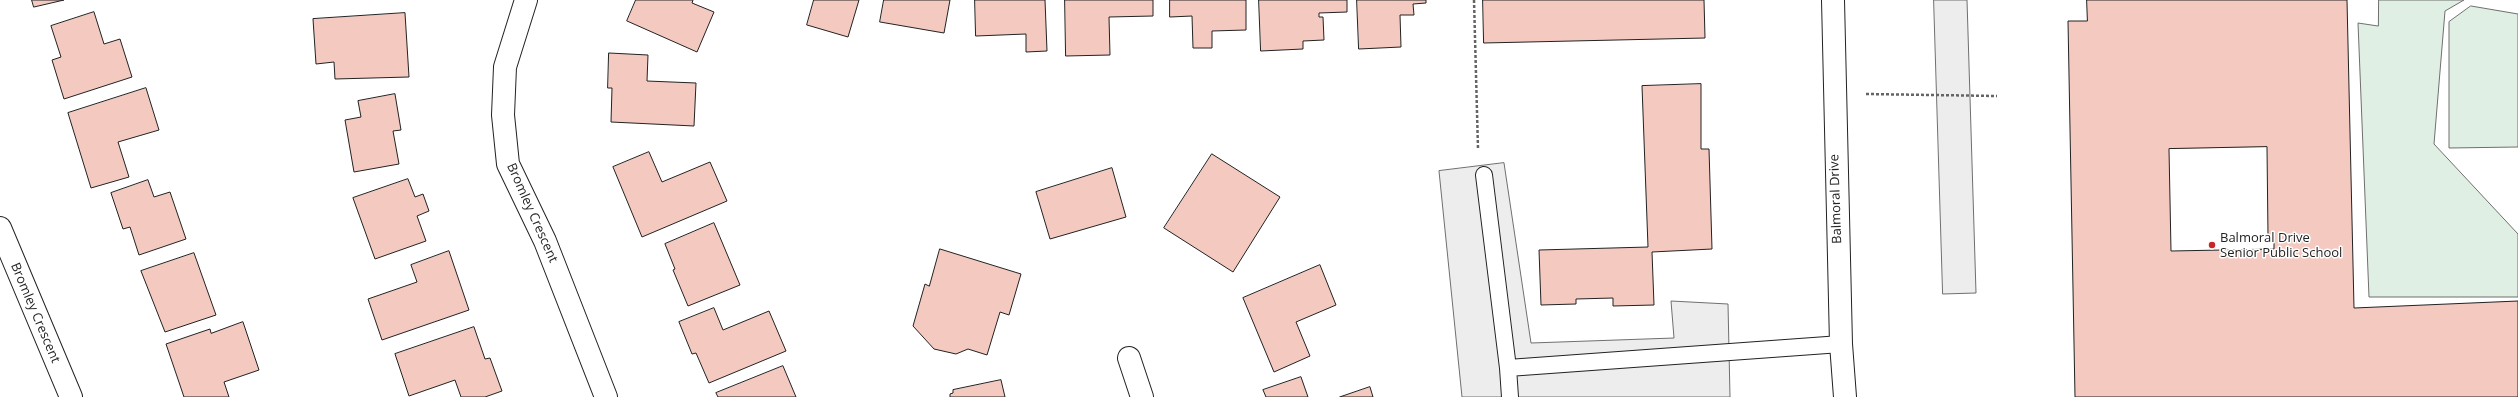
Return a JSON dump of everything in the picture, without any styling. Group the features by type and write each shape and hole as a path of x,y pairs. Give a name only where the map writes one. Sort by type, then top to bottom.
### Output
{"street":[{"name":"Bromley Crescent","path":"526,0 505,67 503,115 508,164 545,241 606,397"},
{"name":"Balmoral Drive","path":"1833,0 1833,93 1841,344 1845,397"},
{"name":"Bromley Crescent","path":"0,228 71,397"},
{"path":"1129,358 1142,397"}],"lane":[{"path":"1484,175 1508,368 1510,397"},
{"path":"1508,368 1841,344"}],"path":[{"path":"1474,0 1478,155 1484,175"},
{"path":"1833,93 1997,96"}],"green space":[{"path":"2379,0 2464,0 2445,11 2434,144 2518,234 2518,297 2369,297 2358,23 2378,26"},
{"path":"2471,6 2518,14 2518,147 2449,148 2449,22"}],"shaded area":[{"path":"1934,0 1967,0 1976,293 1943,294"},
{"path":"1504,163 1531,343 1674,338 1671,301 1728,304 1730,397 1462,397 1439,171"}],"building":[{"path":"32,0 64,0 34,7"},
{"path":"636,0 693,0 692,3 714,12 697,52 627,21"},
{"path":"814,0 859,0 848,37 807,25"},
{"path":"884,0 950,0 944,33 880,22"},
{"path":"975,0 1045,0 1047,51 1026,52 1026,34 976,36"},
{"path":"1065,0 1153,0 1153,16 1109,17 1110,55 1066,56"},
{"path":"1170,0 1246,0 1246,30 1212,31 1212,48 1193,48 1192,16 1170,17"},
{"path":"1259,0 1347,0 1347,12 1319,13 1319,17 1323,17 1324,40 1303,41 1303,49 1261,51"},
{"path":"1357,0 1426,0 1426,3 1413,4 1414,15 1400,15 1401,47 1359,49"},
{"path":"1483,0 1704,0 1705,38 1484,43"},
{"path":"2087,0 2347,0 2354,308 2518,301 2518,397 2075,397 2068,21 2087,21","holes":["2267,147 2268,236 2274,236 2274,249 2171,251 2169,149"]},
{"path":"94,12 104,44 120,39 132,77 64,99 52,60 61,57 51,26"},
{"path":"405,13 409,77 335,79 334,62 316,64 313,19"},
{"path":"609,53 648,55 647,81 696,83 694,126 611,122 612,88 608,88"},
{"path":"1701,84 1701,149 1709,149 1712,249 1652,252 1654,305 1613,306 1613,298 1576,299 1576,304 1541,305 1539,250 1648,247 1642,86"},
{"path":"146,88 159,130 118,142 129,177 91,188 68,113"},
{"path":"395,94 401,130 393,131 399,164 354,172 345,120 361,117 358,101"},
{"path":"649,152 662,182 710,162 727,201 642,237 613,167"},
{"path":"1212,154 1280,197 1233,272 1164,228"},
{"path":"1112,168 1126,217 1050,239 1036,192"},
{"path":"408,179 415,197 423,194 429,211 417,216 426,241 375,259 353,198"},
{"path":"148,180 154,197 170,192 186,239 139,255 130,227 123,229 111,193"},
{"path":"714,223 740,285 688,306 673,270 675,269 665,244"},
{"path":"940,249 1021,274 1009,315 1000,312 987,355 968,349 956,354 934,349 913,326 925,284 929,286"},
{"path":"449,251 469,310 382,340 368,299 417,282 411,265"},
{"path":"194,253 216,315 165,332 141,271"},
{"path":"1320,265 1336,305 1296,322 1310,356 1274,372 1243,298"},
{"path":"714,308 723,330 769,311 786,351 709,383 696,353 692,354 679,322"},
{"path":"243,322 259,370 224,382 229,397 184,397 166,344 210,329 211,333"},
{"path":"474,327 485,359 490,358 502,391 485,397 461,397 455,380 409,396 395,354"},
{"path":"783,366 796,397 718,397 716,393"},
{"path":"1301,377 1308,397 1266,397 1263,390"},
{"path":"1001,380 1005,397 950,397 953,390"},
{"path":"1370,387 1373,397 1340,397"}],"place":[{"name":"Balmoral Drive Senior Public School","path":"2212,245"}]}
